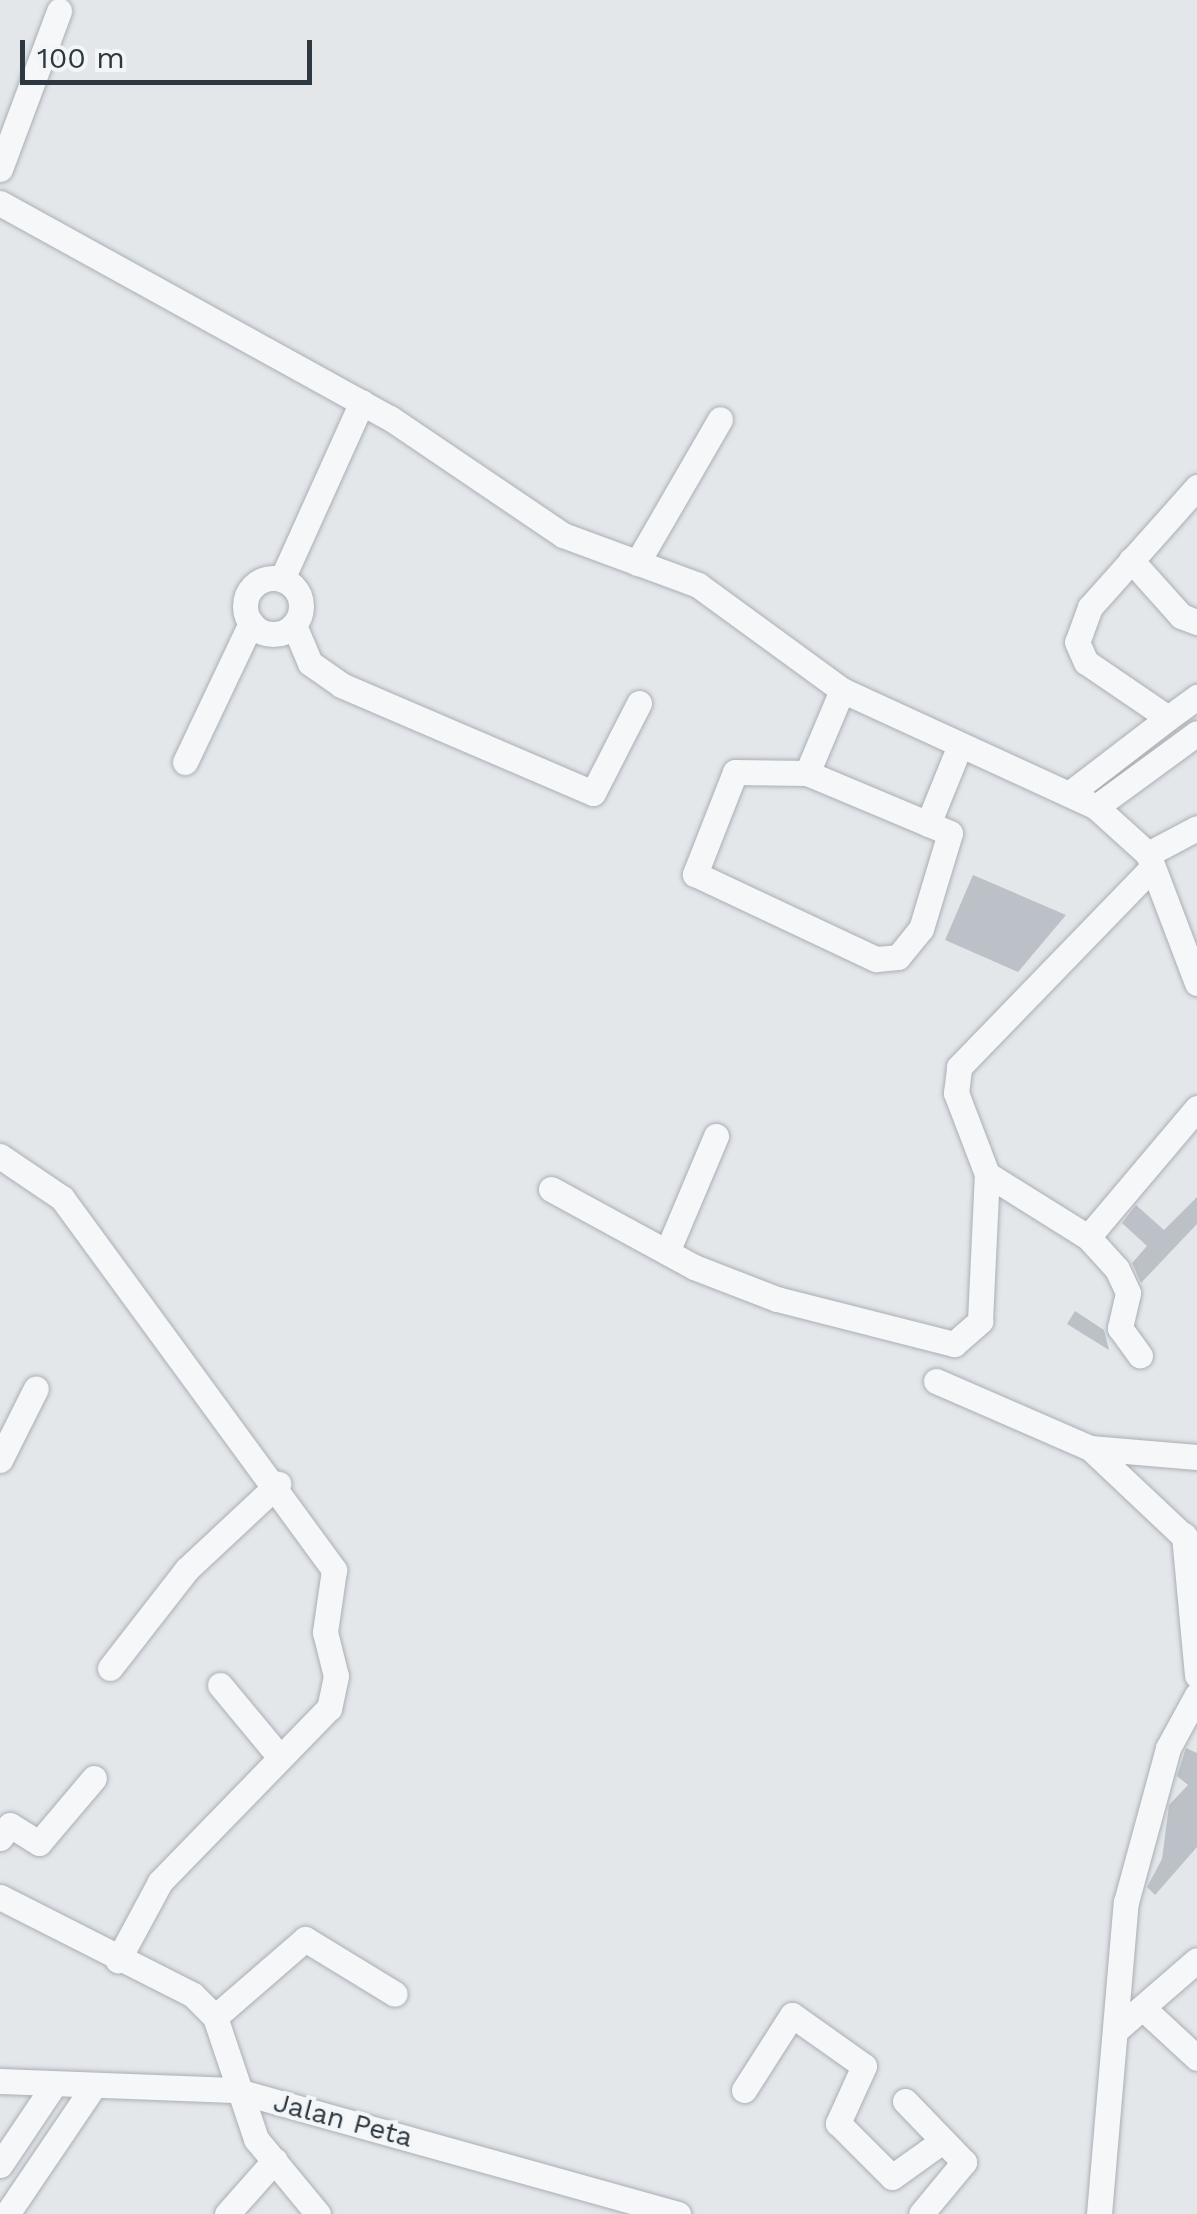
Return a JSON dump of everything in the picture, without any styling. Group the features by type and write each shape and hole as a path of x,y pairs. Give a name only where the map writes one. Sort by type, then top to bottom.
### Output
{"street":[{"path":"0,169 59,12"},
{"path":"0,204 362,402 563,535 714,594 842,690 1096,807 1149,862 1197,983"},
{"path":"282,579 362,402"},
{"path":"636,562 720,419"},
{"path":"1168,718 1078,652 1082,618 1197,487"},
{"path":"1131,560 1180,616 1197,622"},
{"path":"185,762 251,624 254,586 282,579"},
{"path":"282,579 300,598 294,626 310,663 341,685 594,794 638,703"},
{"path":"251,624 277,634 294,626"},
{"path":"808,773 842,690"},
{"path":"1069,794 1197,697"},
{"path":"1096,807 1197,733"},
{"path":"928,824 960,745"},
{"path":"747,768 808,773 928,824 950,834 921,928 898,957 876,959 700,881 698,846 729,778 747,768"},
{"path":"551,1188 668,1252 777,1300 954,1344 980,1321 987,1174 956,1093 959,1067 1149,862 1197,828"},
{"path":"1088,1236 1197,1108"},
{"path":"668,1252 716,1136"},
{"path":"0,1156 62,1198 326,1551 336,1588 324,1632 336,1692 160,1882 118,1960"},
{"path":"987,1174 1088,1236 1118,1269 1128,1294 1120,1328 1140,1356"},
{"path":"936,1381 1090,1448 1197,1457"},
{"path":"0,1460 36,1388"},
{"path":"1090,1448 1190,1541 1197,1675"},
{"path":"110,1668 187,1569 278,1484"},
{"path":"220,1685 279,1756"},
{"path":"1099,2214 1126,1902 1168,1748 1197,1695"},
{"path":"0,1838 10,1826 39,1843 94,1778"},
{"path":"0,1897 118,1960 169,1976 215,2017 234,2090 275,2160 318,2214"},
{"path":"215,2017 305,1939 396,1994"},
{"path":"1115,2030 1197,1960"},
{"path":"1144,2009 1197,2058"},
{"path":"744,2090 792,2015 864,2066 838,2123 892,2177 942,2142"},
{"name":"Jalan Peta","path":"0,2080 51,2089 234,2090 678,2214"},
{"path":"7,2214 93,2087"},
{"path":"0,2166 51,2089"},
{"path":"905,2101 963,2170 921,2214"},
{"path":"227,2214 275,2160"}],"building":[{"path":"973,875 1066,915 1018,972 945,940"},
{"path":"1197,1197 1197,1224 1141,1283 1132,1263 1147,1246 1122,1223 1136,1205 1164,1230"},
{"path":"1075,1311 1104,1330 1109,1350 1067,1324"},
{"path":"1186,1748 1197,1753 1197,1847 1155,1895 1147,1887 1162,1859 1169,1805 1188,1785 1177,1776"}]}
